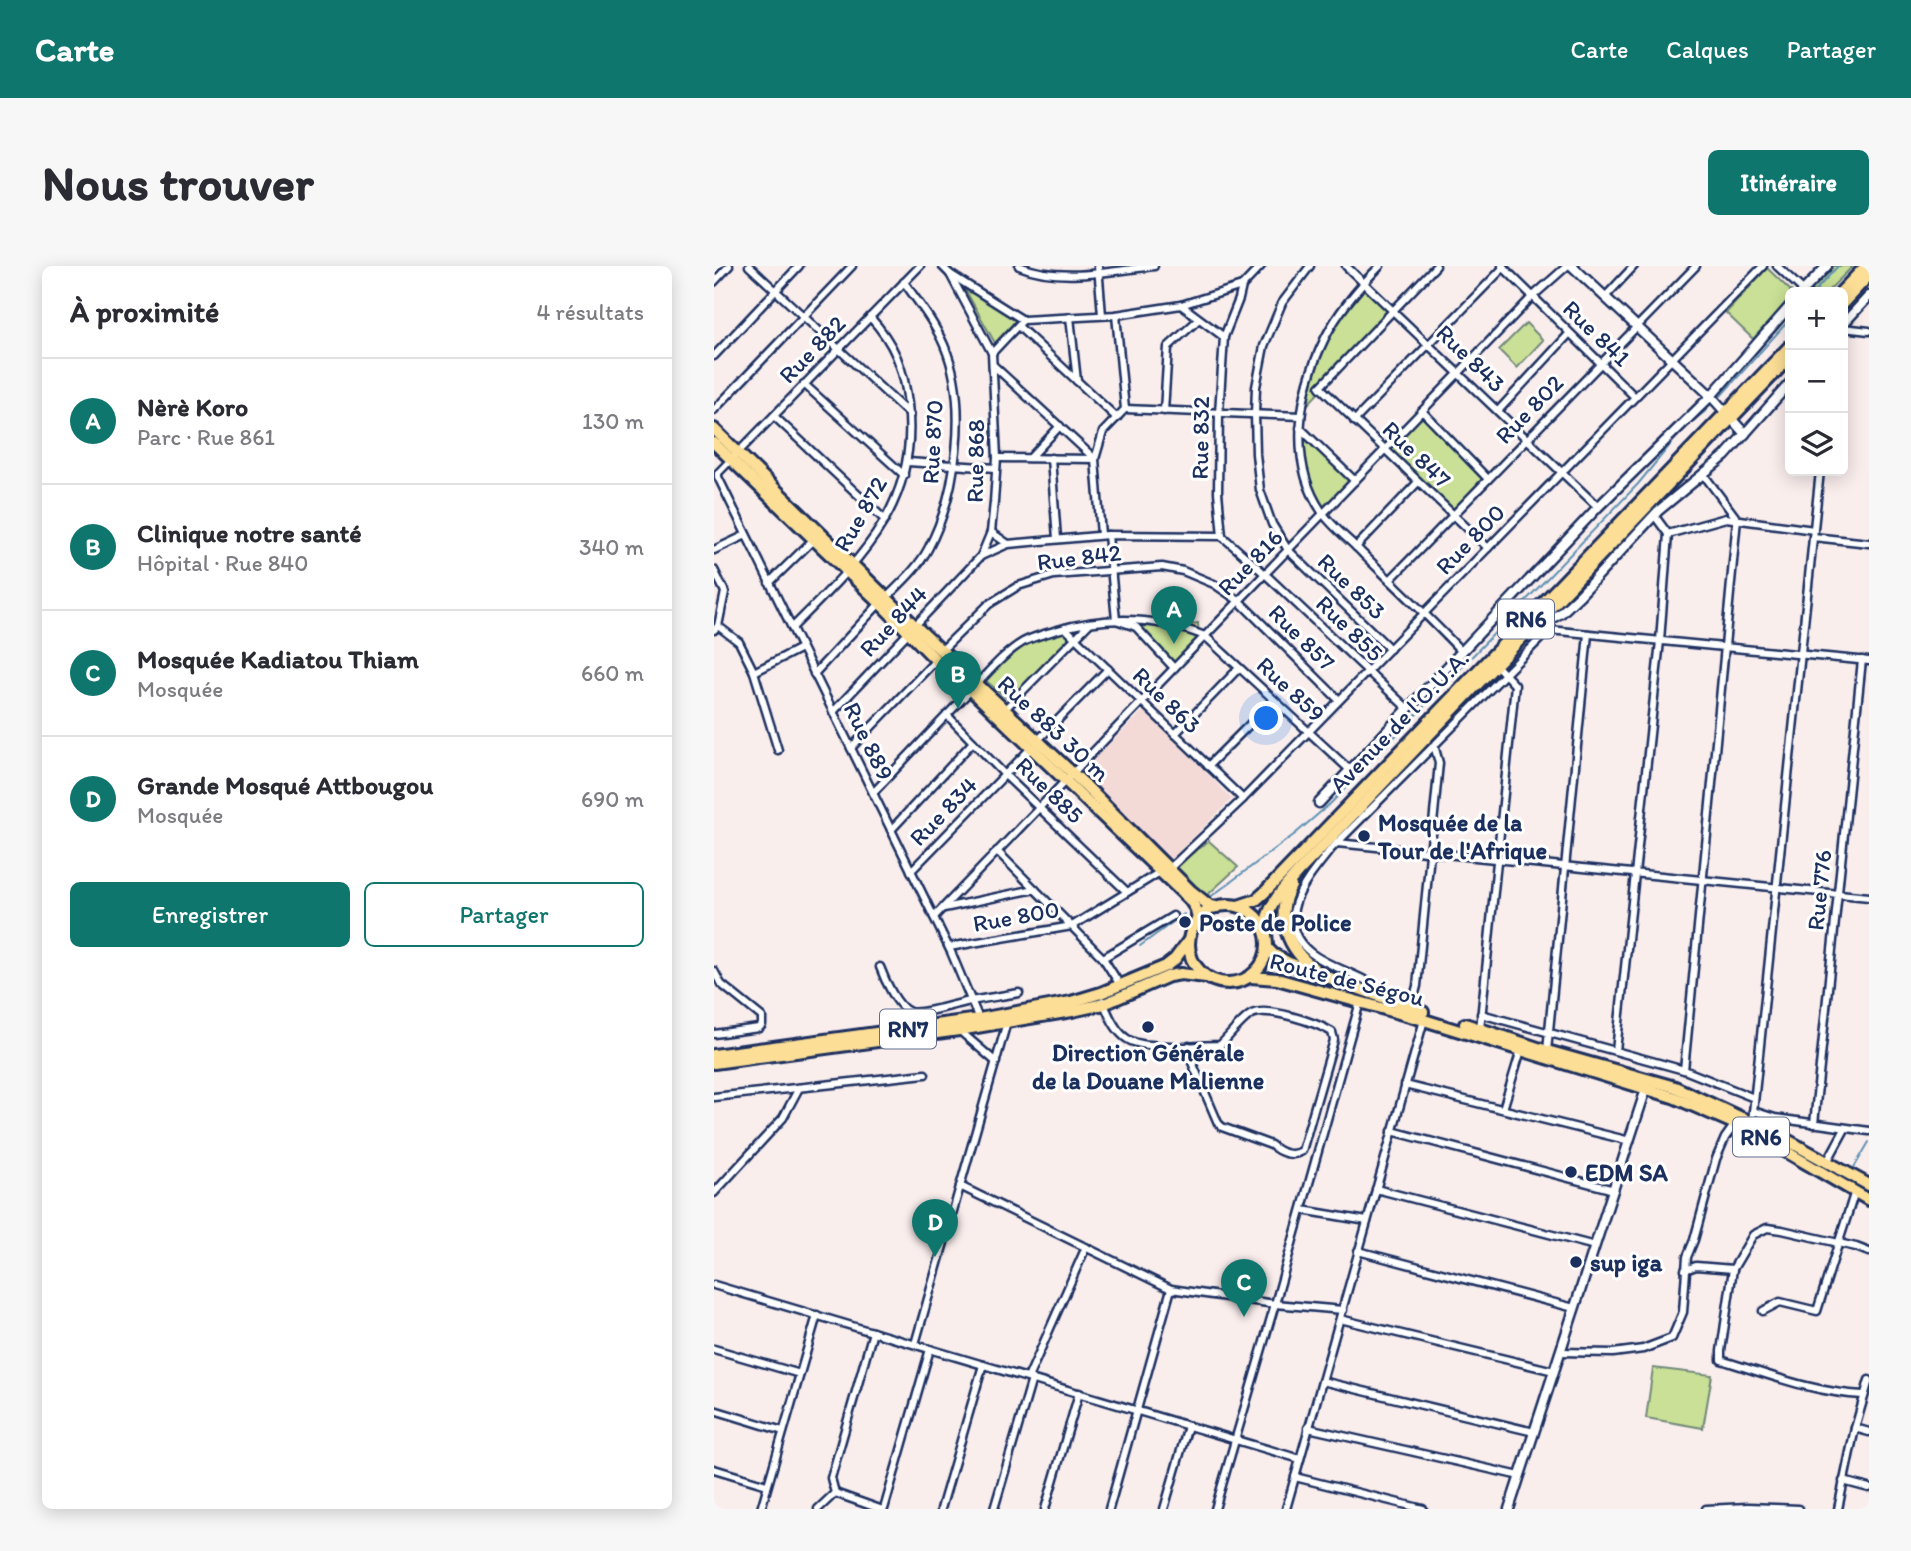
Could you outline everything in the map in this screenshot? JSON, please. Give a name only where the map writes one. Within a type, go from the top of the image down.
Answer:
[{"type":"main road","points":[[1846,287],[1866,266]]},
{"type":"main road","points":[[1848,298],[1869,275]]},
{"type":"main road","name":"Avenue de l'O.U.A.","points":[[1265,931],[1274,900],[1300,870],[1335,842],[1496,665],[1537,623],[1550,614],[1786,350]]},
{"type":"main road","name":"Avenue de l'O.U.A.","points":[[1238,906],[1256,900],[1264,893],[1728,415],[1785,362]]},
{"type":"main road","name":"Rue 883 30 m","points":[[714,429],[735,456],[883,601],[974,687],[1005,709],[1035,744],[1165,870]]},
{"type":"main road","points":[[714,443],[735,456],[814,539],[851,569]]},
{"type":"main road","points":[[974,687],[1035,744]]},
{"type":"main road","points":[[1165,870],[1201,900],[1217,907]]},
{"type":"main road","points":[[1165,870],[1196,909],[1198,920]]},
{"type":"main road","name":"RN6","points":[[1300,870],[1285,904],[1284,919],[1290,943],[1304,961],[1332,979]]},
{"type":"main road","points":[[1251,977],[1233,984],[1206,977],[1193,961],[1189,940],[1192,929],[1210,910],[1228,905],[1238,906],[1258,918],[1265,931],[1267,948]]},
{"type":"main road","name":"RN7","points":[[714,1055],[979,1019],[1102,998],[1121,985],[1166,966],[1175,959],[1189,940]]},
{"type":"main road","name":"Route de Ségou","points":[[1267,948],[1289,963],[1411,1008],[1648,1083],[1772,1143],[1869,1200]]},
{"type":"main road","name":"Route de Ségou","points":[[1251,977],[1265,959],[1267,948]]},
{"type":"main road","name":"RN7","points":[[714,1063],[1007,1022],[1102,998],[1169,976],[1181,974],[1206,977]]},
{"type":"main road","name":"Route de Ségou","points":[[1251,977],[1276,979],[1521,1050],[1648,1083],[1675,1087],[1752,1117],[1869,1185]]},
{"type":"street","points":[[714,282],[729,266]]},
{"type":"street","points":[[749,266],[910,415]]},
{"type":"street","points":[[714,356],[799,266]]},
{"type":"street","points":[[714,410],[852,266]]},
{"type":"street","name":"Rue 882","points":[[719,481],[718,472],[919,266]]},
{"type":"street","points":[[942,266],[1020,323],[1117,418]]},
{"type":"street","points":[[1019,266],[1048,275],[1154,266]]},
{"type":"street","points":[[950,274],[992,353],[1020,323],[1181,305],[1242,286],[1261,266]]},
{"type":"street","name":"Rue 853","points":[[1311,266],[1282,303],[1264,346],[1256,387],[1255,414],[1260,490],[1272,524],[1288,550],[1390,649]]},
{"type":"street","name":"Rue 843","points":[[1346,266],[1598,507]]},
{"type":"street","points":[[1380,266],[1364,282],[1325,337],[1308,382],[1300,428],[1300,451],[1307,485],[1323,514],[1462,652]]},
{"type":"street","points":[[1393,310],[1436,266]]},
{"type":"street","points":[[1570,266],[1711,396],[1745,434]]},
{"type":"street","name":"Rue 816","points":[[934,917],[1532,297],[1570,266]]},
{"type":"street","points":[[1605,297],[1634,266]]},
{"type":"street","name":"Rue 802","points":[[1390,580],[1696,266]]},
{"type":"street","name":"Rue 800","points":[[949,947],[1072,926],[1165,870],[1243,799],[1763,266]]},
{"type":"street","points":[[1777,266],[1799,287]]},
{"type":"street","points":[[1807,287],[1827,266]]},
{"type":"street","points":[[1354,421],[1503,267]]},
{"type":"street","name":"Rue 841","points":[[1503,267],[1635,397]]},
{"type":"street","points":[[1098,269],[1102,315]]},
{"type":"street","name":"Rue 870","points":[[814,674],[910,573],[926,551],[945,509],[954,465],[957,409],[949,359],[930,317],[904,282]]},
{"type":"street","name":"Rue 832","points":[[1222,536],[1218,492],[1224,337],[1240,299],[1242,286]]},
{"type":"street","points":[[1848,320],[1869,296]]},
{"type":"street","points":[[1181,305],[1224,337]]},
{"type":"street","name":"Rue 847","points":[[1393,310],[1320,387],[1488,548]]},
{"type":"street","name":"Avenue de l'O.U.A.","points":[[1320,803],[1598,507],[1711,396],[1785,312]]},
{"type":"street","points":[[1116,314],[1125,409],[1103,432],[1095,458],[1116,620]]},
{"type":"street","name":"Rue 872","points":[[792,628],[851,569],[873,540],[898,494],[908,462],[910,415],[906,382],[895,351],[883,331],[870,317]]},
{"type":"street","points":[[1070,317],[1077,381]]},
{"type":"street","points":[[1164,411],[1168,347],[1199,319]]},
{"type":"street","points":[[1848,327],[1869,331]]},
{"type":"street","points":[[1498,411],[1569,334]]},
{"type":"street","name":"Rue 868","points":[[981,556],[991,532],[997,458],[992,353]]},
{"type":"street","points":[[993,365],[1095,458]]},
{"type":"street","points":[[804,384],[904,475]]},
{"type":"street","name":"Avenue de l'O.U.A.","points":[[1550,614],[1561,614],[1654,515],[1725,457],[1785,389]]},
{"type":"street","points":[[1125,409],[1301,416]]},
{"type":"street","points":[[1422,411],[1488,479]]},
{"type":"street","points":[[774,416],[885,520]]},
{"type":"street","points":[[1030,458],[1060,426]]},
{"type":"street","points":[[1300,428],[1355,481]]},
{"type":"street","points":[[997,458],[1095,458]]},
{"type":"street","points":[[1051,458],[1057,539]]},
{"type":"street","points":[[908,462],[996,468]]},
{"type":"street","points":[[1684,1070],[1737,519],[1704,475]]},
{"type":"street","points":[[1819,476],[1752,1117],[1869,1131]]},
{"type":"street","name":"Rue 889","points":[[719,481],[949,947],[979,1019]]},
{"type":"street","points":[[1356,547],[1418,482]]},
{"type":"street","points":[[1616,1051],[1660,640],[1668,534],[1654,515]]},
{"type":"street","points":[[1668,534],[1726,518],[1869,542]]},
{"type":"street","points":[[991,532],[1008,544]]},
{"type":"street","points":[[714,550],[746,535]]},
{"type":"street","points":[[981,556],[1008,544],[1105,535],[1222,536],[1265,574]]},
{"type":"street","points":[[769,583],[814,539]]},
{"type":"street","name":"Rue 844","points":[[833,712],[981,556]]},
{"type":"street","name":"Rue 842","points":[[851,748],[989,604],[1018,586],[1054,575],[1162,567],[1183,571],[1214,584],[1238,601]]},
{"type":"street","points":[[714,570],[725,592],[716,628],[739,642],[754,672],[778,750]]},
{"type":"street","name":"Rue 855","points":[[1265,574],[1408,709]]},
{"type":"street","name":"Rue 857","points":[[1238,601],[1339,700]]},
{"type":"street","points":[[1550,614],[1549,630],[1865,661]]},
{"type":"street","points":[[1116,620],[1136,627],[1174,668]]},
{"type":"street","points":[[873,793],[974,687],[1024,641],[1091,622],[1116,620],[1143,620],[1185,628],[1205,636]]},
{"type":"street","points":[[1005,709],[1091,622]]},
{"type":"street","name":"Rue 863","points":[[1065,628],[1243,799]]},
{"type":"street","name":"Avenue de l'O.U.A.","points":[[1373,994],[1370,983],[1311,953],[1304,946],[1293,925],[1294,905],[1302,887],[1335,842],[1549,630]]},
{"type":"street","points":[[1547,1051],[1588,634]]},
{"type":"street","name":"Rue 859","points":[[1205,636],[1351,771]]},
{"type":"street","points":[[754,672],[801,648]]},
{"type":"street","name":"Rue 776","points":[[1814,1124],[1865,661]]},
{"type":"street","points":[[1479,1029],[1515,685],[1496,665]]},
{"type":"street","points":[[1175,734],[1239,668]]},
{"type":"street","name":"Rue 834","points":[[911,871],[1108,669]]},
{"type":"street","points":[[1208,766],[1274,700]]},
{"type":"street","name":"Rue 885","points":[[947,715],[1005,775],[1127,892]]},
{"type":"street","points":[[891,830],[973,742]]},
{"type":"street","points":[[1411,1008],[1417,986],[1439,764],[1434,745]]},
{"type":"street","points":[[1335,842],[1869,897]]},
{"type":"street","points":[[997,851],[1103,958],[1121,985]]},
{"type":"street","points":[[942,908],[1035,889]]},
{"type":"street","points":[[1103,958],[1173,916]]},
{"type":"street","points":[[880,967],[887,987],[910,1012],[936,1010],[1019,993]]},
{"type":"street","points":[[714,971],[721,984],[748,1003],[762,1017],[762,1025],[759,1028],[714,1034]]},
{"type":"street","points":[[1102,998],[1119,1035],[1140,1044],[1220,1045],[1250,1014],[1260,1012],[1271,1012],[1324,1027],[1332,1032],[1334,1040],[1302,1151],[1296,1155],[1289,1154],[1222,1127],[1194,1068],[1189,1046]]},
{"type":"street","points":[[1215,1509],[1360,1002]]},
{"type":"street","points":[[1481,1014],[1684,1070],[1754,1098]]},
{"type":"street","points":[[1286,1509],[1424,1020]]},
{"type":"street","points":[[915,1345],[1007,1022]]},
{"type":"street","points":[[959,1030],[996,1062]]},
{"type":"street","points":[[1503,1109],[1521,1050]]},
{"type":"street","points":[[714,1097],[925,1074]]},
{"type":"street","points":[[1509,1509],[1648,1083]]},
{"type":"street","points":[[1405,1085],[1630,1141]]},
{"type":"street","points":[[714,1192],[783,1118],[799,1088]]},
{"type":"street","points":[[1560,1352],[1613,1353],[1643,1349],[1672,1338],[1683,1312],[1687,1257],[1716,1159],[1725,1138],[1735,1124]]},
{"type":"street","points":[[1827,1162],[1845,1129]]},
{"type":"street","points":[[1392,1131],[1614,1190]]},
{"type":"street","points":[[960,1186],[1171,1289],[1275,1304],[1343,1310]]},
{"type":"street","points":[[1376,1189],[1595,1246]]},
{"type":"street","points":[[1762,1311],[1780,1302],[1817,1311],[1854,1191]]},
{"type":"street","points":[[1302,1210],[1367,1221]]},
{"type":"street","points":[[1863,1395],[1798,1383],[1721,1360],[1721,1351],[1733,1269],[1752,1236],[1766,1228],[1783,1230],[1869,1252]]},
{"type":"street","points":[[994,1509],[1030,1379],[1086,1247]]},
{"type":"street","points":[[1358,1251],[1574,1308]]},
{"type":"street","points":[[1685,1270],[1696,1266],[1733,1269]]},
{"type":"street","points":[[714,1285],[1300,1459]]},
{"type":"street","points":[[1109,1509],[1171,1289]]},
{"type":"street","points":[[761,1509],[817,1315]]},
{"type":"street","points":[[1340,1319],[1554,1371]]},
{"type":"street","points":[[835,1493],[831,1478],[873,1332]]},
{"type":"street","points":[[714,1349],[800,1374]]},
{"type":"street","points":[[835,1493],[882,1509],[930,1349]]},
{"type":"street","points":[[941,1509],[983,1365]]},
{"type":"street","points":[[1838,1509],[1854,1428],[1869,1380]]},
{"type":"street","points":[[1322,1381],[1534,1432]]},
{"type":"street","points":[[1045,1509],[1079,1393]]},
{"type":"street","points":[[714,1410],[783,1431]]},
{"type":"street","points":[[1164,1509],[1188,1426]]},
{"type":"street","points":[[1308,1428],[1520,1476]]},
{"type":"street","points":[[1854,1428],[1869,1432]]},
{"type":"street","points":[[714,1469],[768,1485]]},
{"type":"street","points":[[1295,1477],[1423,1509]]},
{"type":"street","points":[[1843,1480],[1869,1488]]},
{"type":"street","points":[[818,1509],[835,1493]]},
{"type":"street","points":[[1706,1509],[1798,1509]]},
{"type":"shaded area","points":[[1145,709],[1232,799],[1167,863],[1080,773]]},
{"type":"green space","points":[[1826,266],[1853,266],[1832,287],[1813,287]]},
{"type":"green space","points":[[1767,268],[1787,287],[1785,304],[1753,339],[1726,313]]},
{"type":"green space","points":[[961,282],[1018,318],[995,343]]},
{"type":"green space","points":[[1364,282],[1394,314],[1309,403],[1314,370],[1320,354],[1335,324]]},
{"type":"green space","points":[[1526,323],[1543,340],[1517,368],[1499,350]]},
{"type":"green space","points":[[1422,414],[1485,479],[1454,511],[1389,450]]},
{"type":"green space","points":[[1301,423],[1354,482],[1324,513],[1305,473]]},
{"type":"green space","points":[[1198,623],[1199,641],[1172,665],[1136,627],[1168,629]]},
{"type":"green space","points":[[1064,629],[1071,639],[1009,700],[985,680],[1023,645]]},
{"type":"green space","points":[[1209,841],[1238,867],[1203,899],[1174,867]]},
{"type":"green space","points":[[1653,1368],[1712,1375],[1703,1428],[1646,1418]]},
{"type":"waterway","points":[[1819,287],[1838,266]]},
{"type":"waterway","points":[[1718,399],[1785,325]]},
{"type":"waterway","points":[[1209,898],[1295,834],[1331,803],[1638,484],[1684,428],[1707,410]]},
{"type":"waterway","points":[[1140,946],[1184,914]]},
{"type":"waterway","points":[[1852,1171],[1869,1142]]},
{"type":"place","name":"Nèrè Koro","points":[[1174,644]]},
{"type":"place","name":"Clinique notre santé","points":[[958,709]]},
{"type":"place","name":"Mosquée de la Tour de l'Afrique","points":[[1364,836]]},
{"type":"place","name":"Poste de Police","points":[[1185,922]]},
{"type":"place","name":"Direction Générale de la Douane Malienne","points":[[1148,1027]]},
{"type":"place","name":"EDM SA","points":[[1571,1172]]},
{"type":"place","name":"Grande Mosqué Attbougou","points":[[935,1257]]},
{"type":"place","name":"sup iga","points":[[1576,1262]]},
{"type":"place","name":"Mosquée Kadiatou Thiam","points":[[1244,1317]]}]
